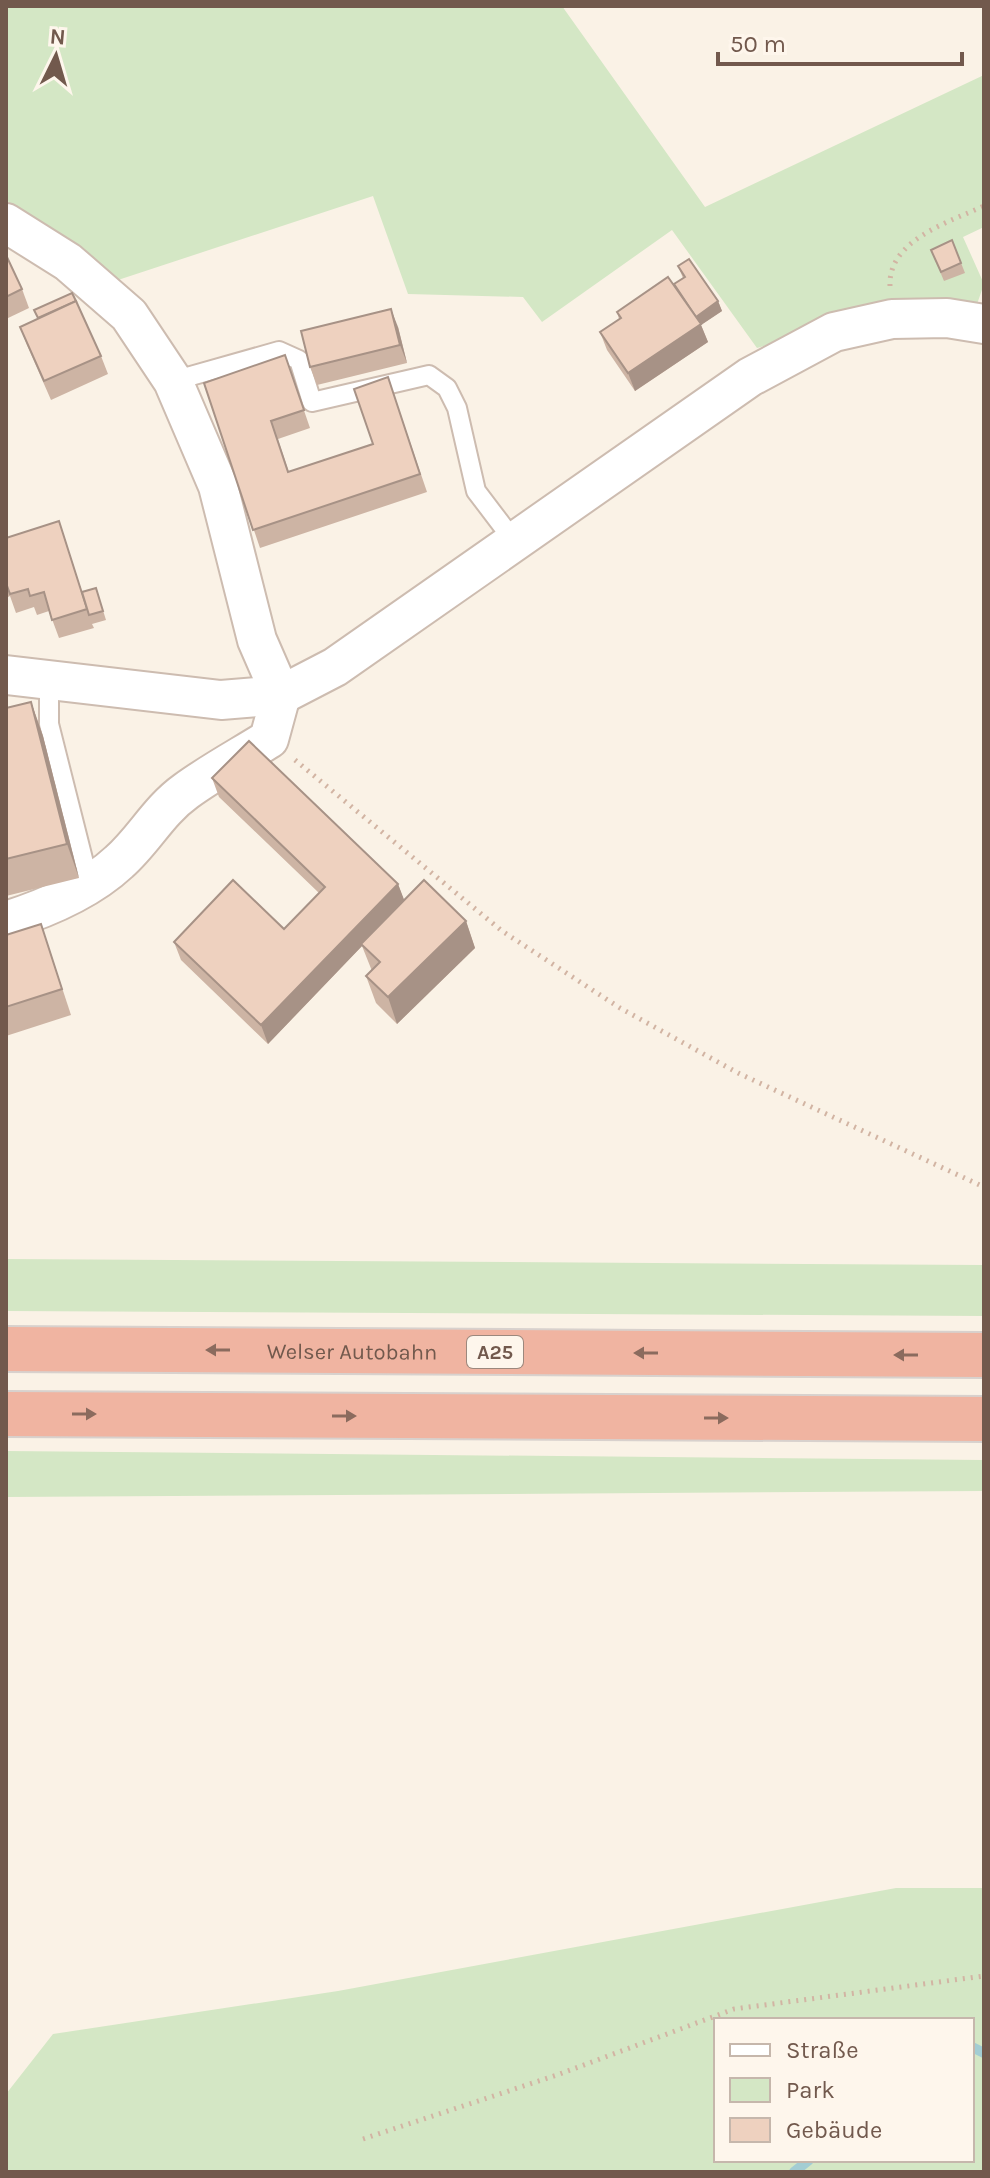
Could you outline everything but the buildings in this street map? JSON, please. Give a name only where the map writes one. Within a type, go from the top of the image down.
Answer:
[{"type":"highway","name":"Welser Autobahn","points":[[6,1349],[984,1355]]},
{"type":"highway","points":[[6,1414],[984,1419]]},
{"type":"street","points":[[6,223],[68,262],[129,315],[173,381],[218,486],[257,640],[281,695],[269,739],[186,791],[156,817],[119,862],[31,914],[6,921]]},
{"type":"street","points":[[6,675],[221,700],[281,695],[335,667],[750,377],[834,332],[892,319],[947,318],[984,324]]},
{"type":"lane","points":[[173,381],[279,351],[299,360],[312,402],[429,375],[447,388],[457,408],[476,491],[514,541]]},
{"type":"lane","points":[[49,681],[49,724],[84,863],[94,879]]},
{"type":"path","points":[[892,319],[890,271],[913,240],[984,206]]},
{"type":"path","points":[[269,739],[502,931],[620,1008],[738,1073],[984,1187]]},
{"type":"path","points":[[363,2139],[557,2075],[734,2009],[984,1976]]},
{"type":"green space","points":[[6,6],[562,6],[705,207],[984,75],[984,227],[963,237],[984,284],[976,307],[918,301],[757,348],[672,230],[542,322],[523,297],[408,294],[373,196],[115,281],[6,200]]},
{"type":"green space","points":[[6,1259],[984,1265],[984,1316],[6,1311]]},
{"type":"green space","points":[[6,1451],[984,1460],[984,1491],[6,1497]]},
{"type":"green space","points":[[896,1888],[984,1888],[984,2172],[6,2172],[6,2094],[53,2034],[338,1991]]},
{"type":"waterway","points":[[974,2048],[984,2053]]},
{"type":"waterway","points":[[794,2172],[806,2162]]}]
